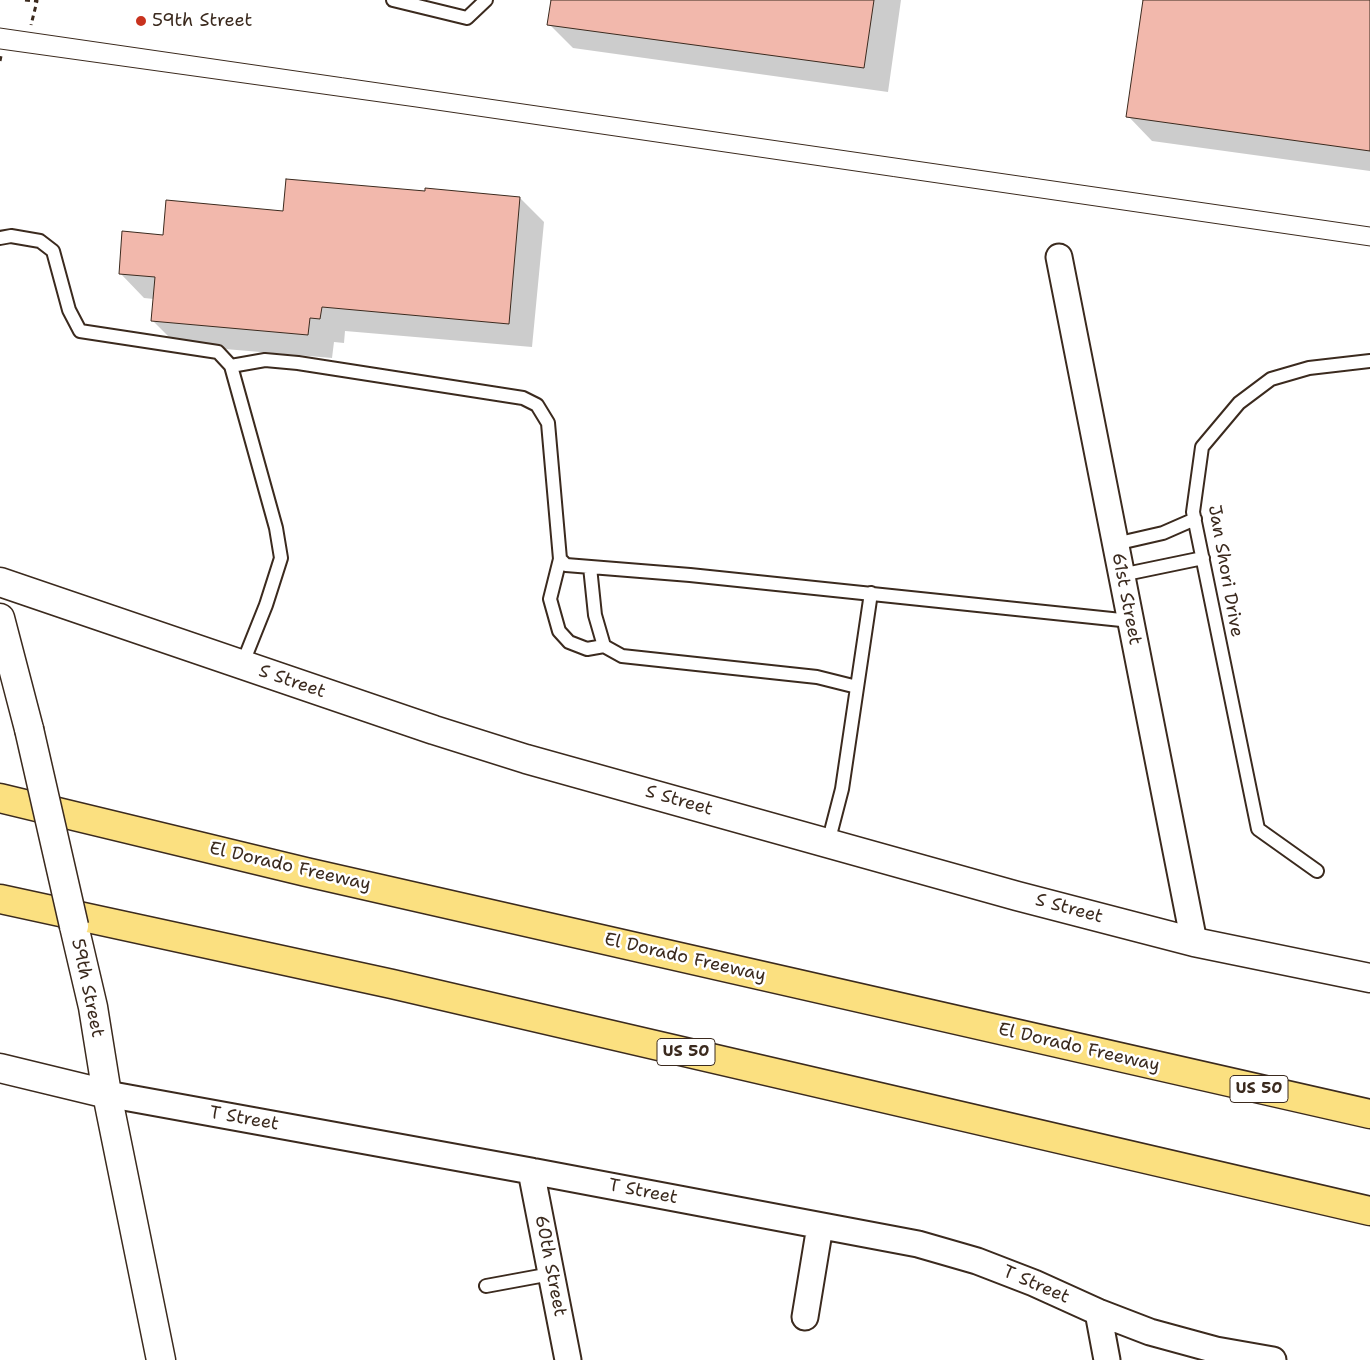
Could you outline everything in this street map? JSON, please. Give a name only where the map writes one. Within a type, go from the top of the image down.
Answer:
[{"type":"highway","name":"El Dorado Freeway","points":[[0,798],[306,872],[1370,1114]]},
{"type":"highway","name":"US 50","points":[[0,899],[392,984],[1370,1210]]},
{"type":"highway","points":[[1148,1064],[1370,1097]]},
{"type":"street","name":"61st Street","points":[[1059,257],[1194,942]]},
{"type":"street","name":"S Street","points":[[0,582],[434,730],[526,759],[1017,896],[1194,942],[1370,978]]},
{"type":"street","name":"59th Street","points":[[0,618],[29,729],[93,1007],[107,1094],[161,1360]]},
{"type":"street","name":"T Street","points":[[0,1068],[107,1094],[918,1244],[977,1261],[1034,1283],[1098,1312],[1160,1335],[1216,1350],[1273,1360]]},
{"type":"street","name":"60th Street","points":[[531,1171],[568,1360]]},
{"type":"street","points":[[805,1318],[820,1226]]},
{"type":"street","points":[[1098,1312],[1107,1360]]},
{"type":"lane","points":[[393,0],[467,18],[486,0]]},
{"type":"lane","points":[[0,238],[11,236],[40,241],[53,251],[69,310],[80,331],[218,352],[232,366],[276,528],[281,558],[266,605],[242,665]]},
{"type":"lane","points":[[232,366],[265,360],[298,363],[523,398],[537,405],[548,423],[560,559],[550,599],[559,631],[568,642],[587,649],[604,646],[622,656],[816,677],[857,687]]},
{"type":"lane","name":"Jan Shori Drive","points":[[1317,871],[1258,829],[1193,512],[1202,447],[1239,403],[1271,378],[1309,368],[1370,361]]},
{"type":"lane","points":[[1115,544],[1163,534],[1195,519]]},
{"type":"lane","points":[[1122,575],[1203,558]]},
{"type":"lane","points":[[560,559],[566,565],[690,575],[1131,621]]},
{"type":"lane","points":[[590,566],[595,615],[604,646]]},
{"type":"lane","points":[[828,843],[842,789],[871,593]]},
{"type":"lane","points":[[486,1286],[551,1274]]},
{"type":"path","points":[[25,0],[38,1],[31,24]]},
{"type":"path","points":[[0,56],[0,61]]},
{"type":"building","points":[[551,0],[874,0],[864,68],[547,25]]},
{"type":"building","points":[[1143,0],[1370,0],[1370,151],[1126,117]]},
{"type":"building","points":[[286,179],[425,191],[425,188],[520,197],[509,324],[322,307],[320,319],[310,318],[308,335],[151,321],[155,277],[119,274],[122,231],[163,235],[166,200],[283,211]]},
{"type":"tram line","points":[[0,28],[1370,227]]},
{"type":"tram line","points":[[0,49],[416,107],[1370,246]]},
{"type":"place","name":"59th Street","points":[[141,21]]}]
